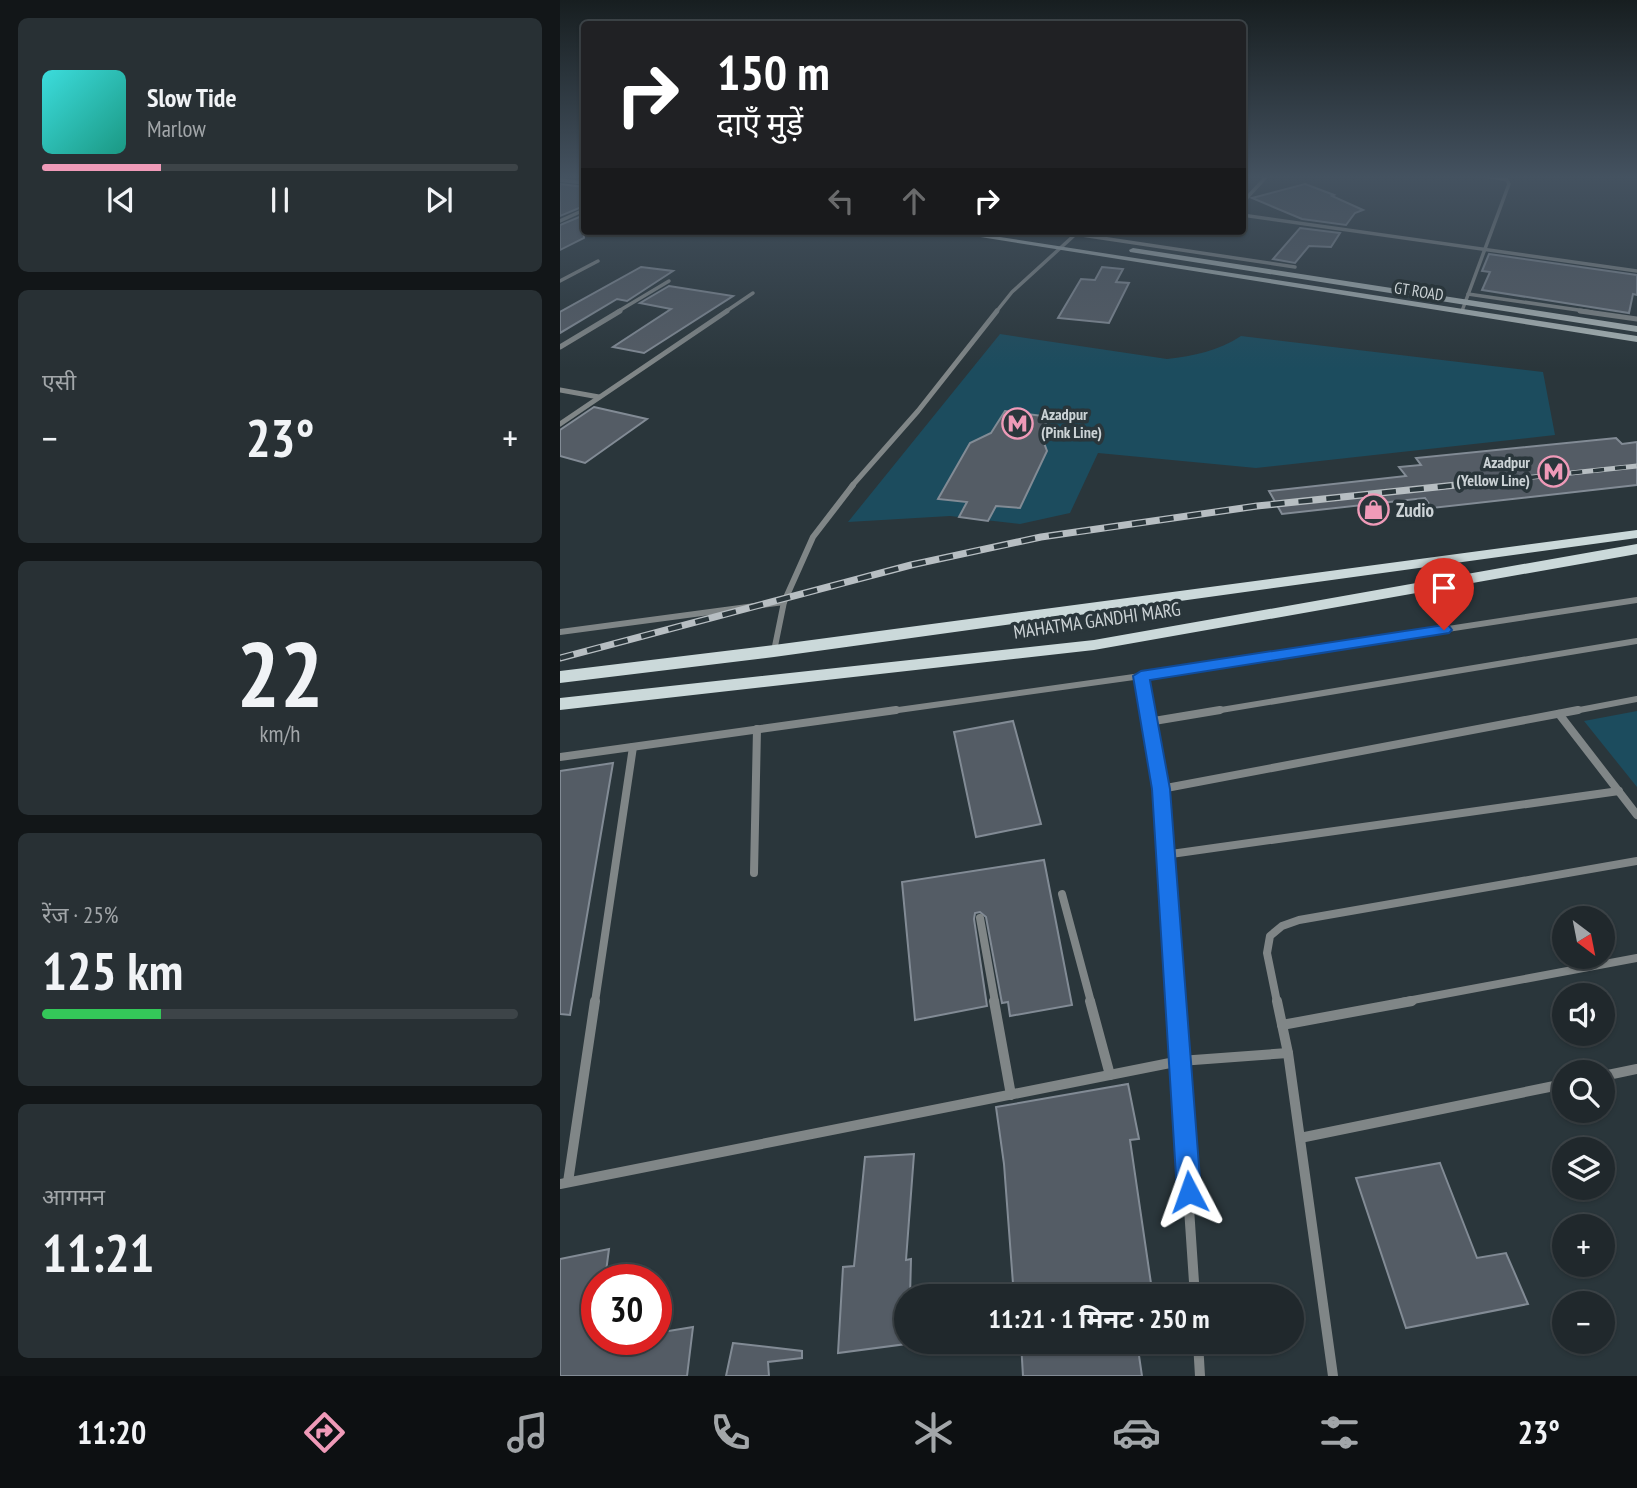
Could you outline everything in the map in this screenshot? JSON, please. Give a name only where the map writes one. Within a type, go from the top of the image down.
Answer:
[{"type":"main road","name":"GT ROAD","points":[[1007,240],[1637,339]]},
{"type":"main road","name":"GT ROAD","points":[[1068,240],[1466,298],[1637,329]]},
{"type":"main road","name":"MAHATMA GANDHI MARG","points":[[560,677],[774,651],[1637,534]]},
{"type":"main road","name":"MAHATMA GANDHI MARG","points":[[560,704],[1094,645],[1637,549]]},
{"type":"street","points":[[774,651],[784,602],[813,537],[839,501],[918,411],[1012,292],[1067,240]]},
{"type":"street","points":[[1128,240],[1295,267]]},
{"type":"street","points":[[1427,240],[1637,271]]},
{"type":"street","points":[[1462,312],[1487,240]]},
{"type":"street","points":[[560,281],[598,261]]},
{"type":"street","points":[[560,347],[669,281]]},
{"type":"street","points":[[560,424],[753,293]]},
{"type":"street","points":[[1466,298],[1637,319]]},
{"type":"street","points":[[560,390],[599,397]]},
{"type":"street","points":[[560,757],[1141,676],[1637,600]]},
{"type":"street","points":[[560,632],[784,602]]},
{"type":"street","points":[[1149,722],[1637,641]]},
{"type":"street","points":[[1141,676],[1161,789],[1194,1284]]},
{"type":"street","points":[[1161,789],[1637,699]]},
{"type":"street","points":[[1559,714],[1637,815]]},
{"type":"street","points":[[754,873],[757,729]]},
{"type":"street","points":[[633,747],[564,1183],[1180,1061],[1288,1053]]},
{"type":"street","points":[[1164,855],[1619,791]]},
{"type":"street","points":[[1333,1376],[1288,1053],[1267,953],[1270,936],[1282,926],[1299,920],[1637,861]]},
{"type":"street","points":[[1062,894],[1110,1075]]},
{"type":"street","points":[[981,918],[1011,1095]]},
{"type":"street","points":[[1282,1025],[1637,958]]},
{"type":"street","points":[[1615,1074],[1637,1069]]},
{"type":"street","points":[[1300,1138],[1552,1086]]},
{"type":"street","points":[[1199,1354],[1200,1376]]},
{"type":"shaded area","points":[[1000,334],[1167,359],[1206,352],[1241,336],[1543,372],[1555,435],[1256,468],[1098,453],[1070,513],[1020,524],[950,516],[848,522]]},
{"type":"shaded area","points":[[1637,711],[1637,787],[1584,721]]},
{"type":"building","points":[[560,240],[580,240],[560,250]]},
{"type":"building","points":[[1289,240],[1335,240],[1331,247],[1309,246],[1295,263],[1273,259]]},
{"type":"building","points":[[1489,254],[1637,275],[1637,295],[1633,294],[1629,313],[1482,290],[1490,272],[1482,271]]},
{"type":"building","points":[[641,267],[673,271],[627,301],[617,299],[560,333],[560,312]]},
{"type":"building","points":[[1102,267],[1123,269],[1116,282],[1129,283],[1109,323],[1058,318],[1081,279],[1095,280]]},
{"type":"building","points":[[669,286],[733,296],[644,353],[613,347],[671,309],[640,303]]},
{"type":"building","points":[[594,407],[647,419],[585,463],[560,456],[560,430]]},
{"type":"building","points":[[1005,411],[1050,417],[1040,432],[1047,451],[1020,508],[996,506],[988,521],[959,517],[967,502],[938,499],[970,443],[991,433]]},
{"type":"building","points":[[1616,438],[1622,444],[1637,442],[1637,485],[1432,508],[1425,498],[1282,514],[1269,491],[1406,476],[1399,467],[1421,465],[1416,458]]},
{"type":"building","points":[[1013,721],[1041,824],[976,837],[954,732]]},
{"type":"building","points":[[613,763],[570,1015],[560,1014],[560,771]]},
{"type":"building","points":[[1044,860],[1072,1005],[1010,1016],[1008,1002],[1002,1003],[986,917],[980,912],[975,913],[974,919],[987,1006],[915,1020],[902,882]]},
{"type":"building","points":[[1128,1084],[1139,1139],[1130,1140],[1151,1284],[1013,1284],[1004,1164],[996,1107]]},
{"type":"building","points":[[914,1154],[906,1260],[911,1259],[910,1284],[894,1284],[894,1346],[838,1353],[843,1267],[854,1266],[865,1157]]},
{"type":"building","points":[[1440,1163],[1477,1258],[1506,1253],[1528,1304],[1406,1328],[1356,1178]]},
{"type":"building","points":[[609,1249],[607,1264],[581,1264],[581,1355],[672,1355],[672,1330],[693,1327],[687,1376],[560,1376],[560,1259]]},
{"type":"building","points":[[733,1343],[802,1351],[802,1358],[768,1362],[769,1376],[726,1376]]},
{"type":"building","points":[[1022,1354],[1139,1354],[1142,1376],[1023,1376]]},
{"type":"railway","points":[[1440,487],[1637,466]]},
{"type":"railway","points":[[560,658],[911,565],[1041,537],[1257,506],[1456,485]]},
{"type":"place","name":"Azadpur (Pink Line)","points":[[1018,423]]},
{"type":"place","name":"Azadpur (Yellow Line)","points":[[1553,471]]},
{"type":"place","name":"Zudio","points":[[1373,510]]},
{"type":"route","points":[[1189,1192],[1161,789],[1141,676],[1444,630]]}]
